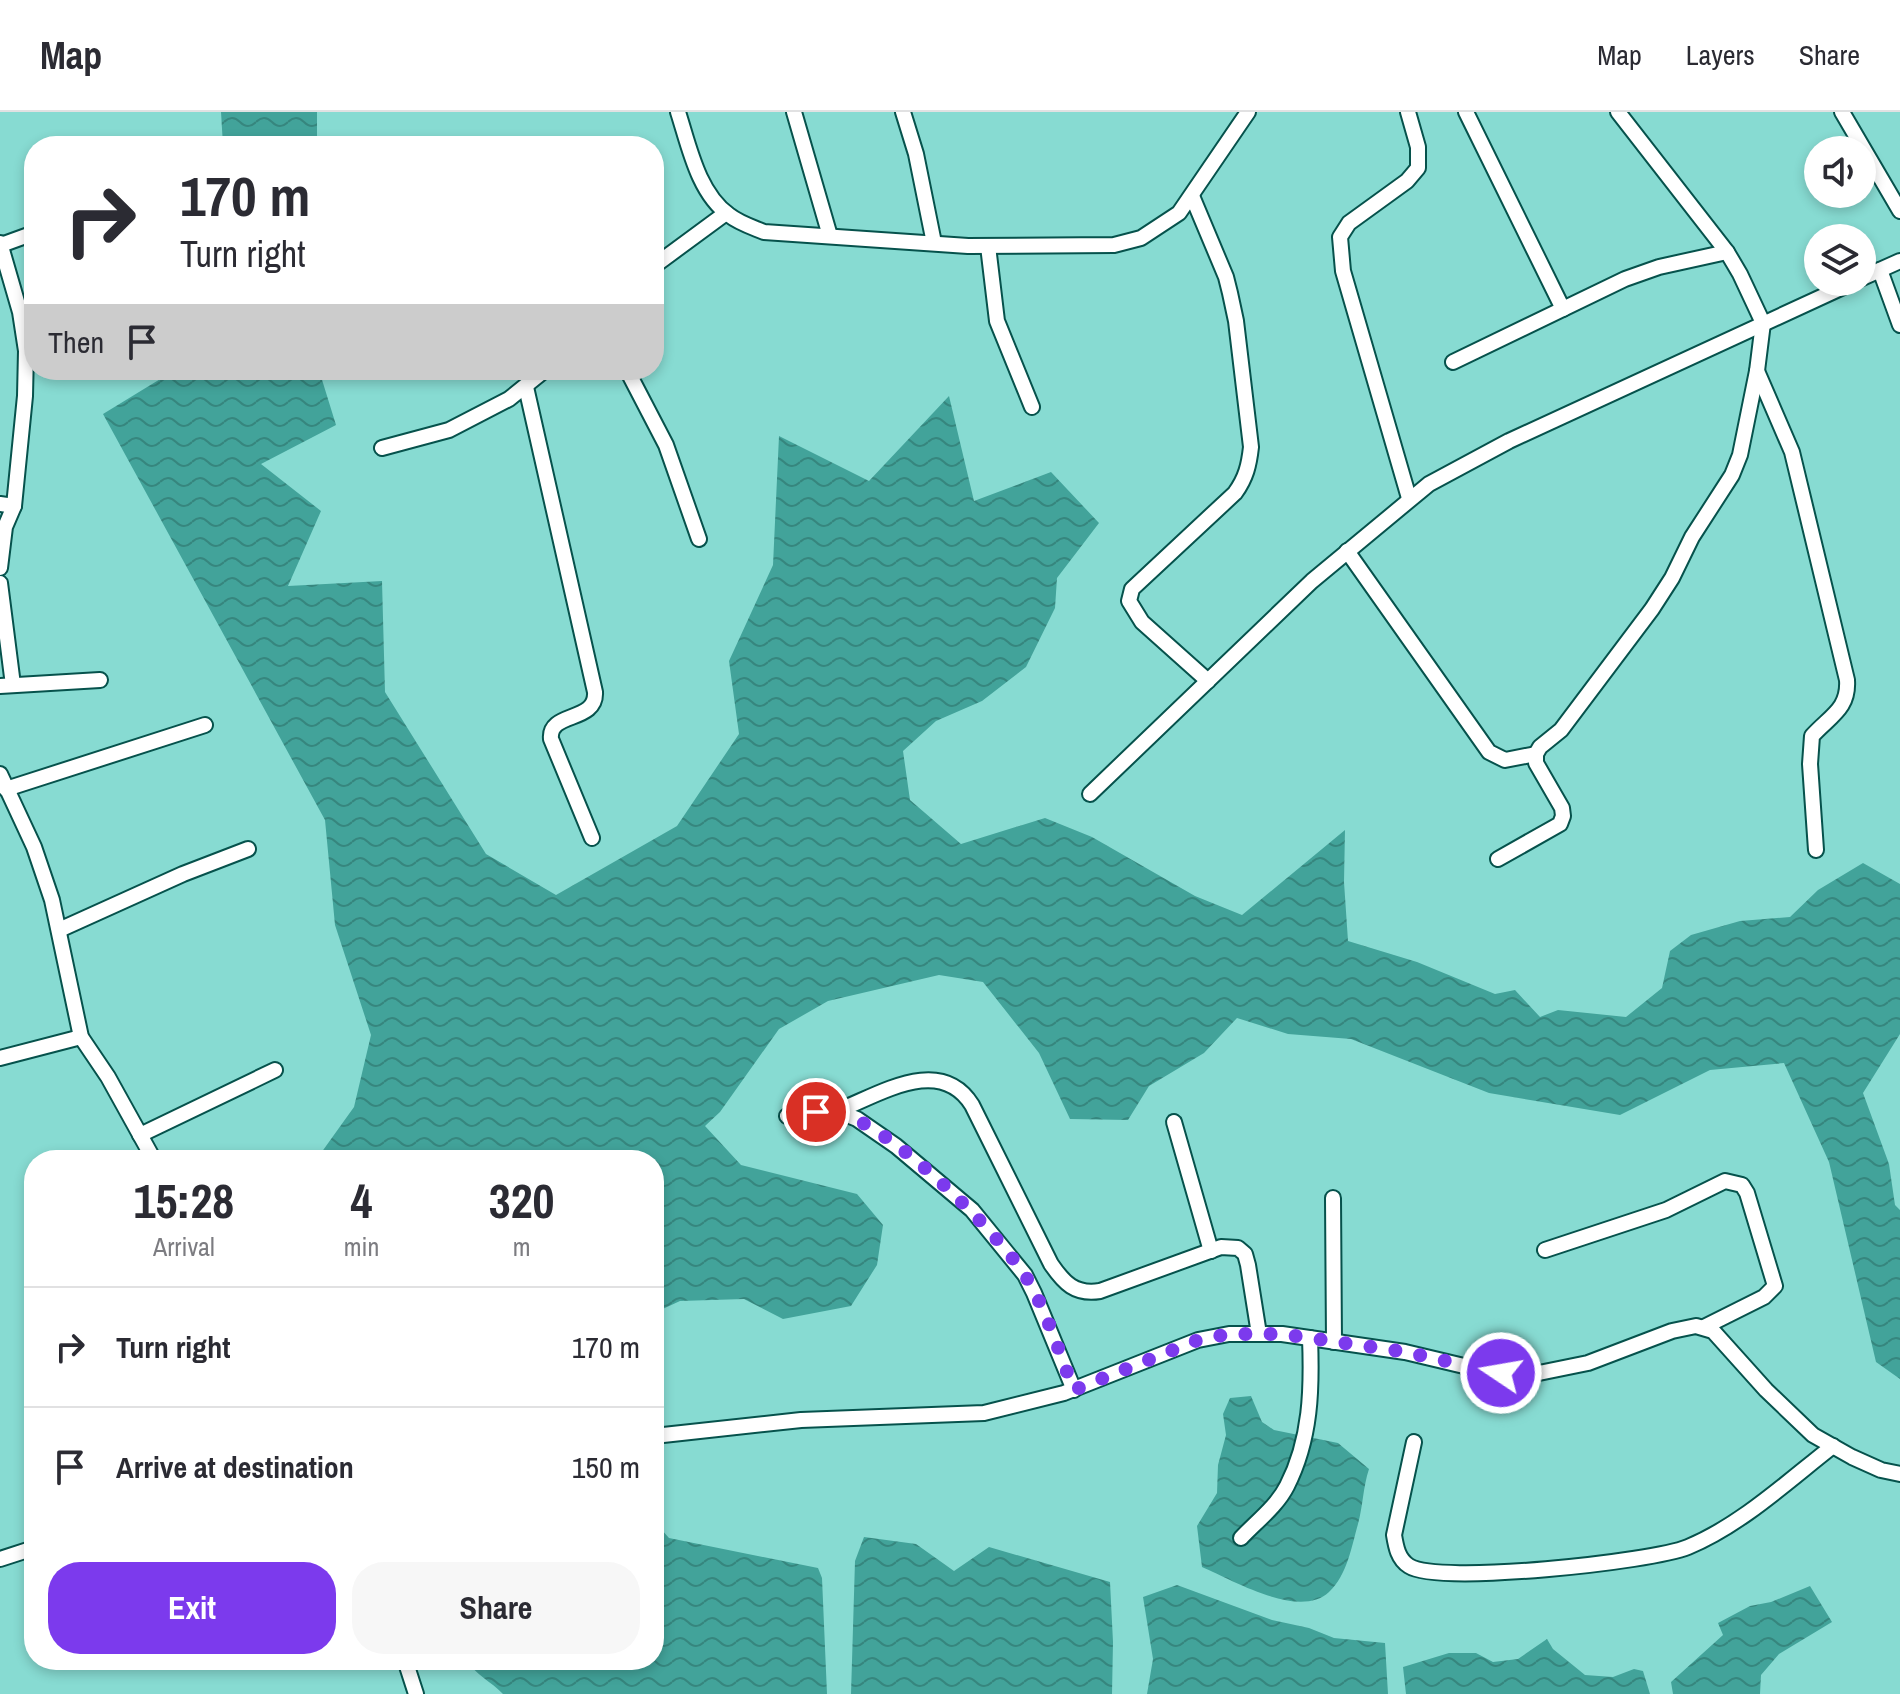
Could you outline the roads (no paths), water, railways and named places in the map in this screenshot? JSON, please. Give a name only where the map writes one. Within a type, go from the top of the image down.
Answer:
[{"type":"street","points":[[678,112],[699,175],[726,213],[741,223],[764,232],[988,246],[1114,245],[1141,238],[1179,213],[1248,112]]},
{"type":"street","points":[[794,112],[830,236]]},
{"type":"street","points":[[903,112],[916,154],[934,243]]},
{"type":"street","points":[[1408,112],[1418,147],[1418,168],[1407,181],[1349,223],[1340,237],[1340,253],[1409,498]]},
{"type":"street","points":[[1466,112],[1563,309]]},
{"type":"street","points":[[1498,859],[1560,824],[1562,808],[1536,763],[1536,754],[1561,730],[1652,609],[1672,578],[1692,537],[1732,475],[1745,439],[1757,371],[1763,323],[1740,274],[1727,252],[1618,112]]},
{"type":"street","points":[[1842,112],[1900,211]]},
{"type":"street","points":[[1192,196],[1226,277],[1236,321],[1251,447],[1249,463],[1243,482],[1235,493],[1132,589],[1129,601],[1142,622],[1208,681]]},
{"type":"street","points":[[664,259],[726,213]]},
{"type":"street","points":[[24,236],[0,244],[20,312],[24,338]]},
{"type":"street","points":[[988,246],[997,321],[1032,407]]},
{"type":"street","points":[[1453,362],[1647,271],[1727,252]]},
{"type":"street","points":[[1876,272],[1900,261]]},
{"type":"street","points":[[1880,270],[1900,325]]},
{"type":"street","points":[[1090,794],[1312,581],[1409,498],[1470,460],[1823,296]]},
{"type":"street","points":[[1757,371],[1792,452],[1847,680],[1848,694],[1844,704],[1812,736],[1810,764],[1816,850]]},
{"type":"street","points":[[0,568],[25,380]]},
{"type":"street","points":[[382,448],[449,430],[487,412],[534,380]]},
{"type":"street","points":[[632,380],[666,445],[699,539]]},
{"type":"street","points":[[526,387],[595,692],[589,709],[554,725],[550,732],[551,739],[592,838]]},
{"type":"street","points":[[1347,551],[1489,752],[1505,760],[1536,754]]},
{"type":"street","points":[[0,583],[6,685],[100,680]]},
{"type":"street","points":[[6,789],[205,725]]},
{"type":"street","points":[[0,774],[34,847],[59,930],[81,1037],[108,1077],[148,1150]]},
{"type":"street","points":[[59,930],[183,874],[248,849]]},
{"type":"street","points":[[0,1058],[81,1037]]},
{"type":"street","points":[[140,1135],[275,1070]]},
{"type":"street","points":[[787,1116],[837,1111],[916,1080],[947,1081],[964,1092],[1051,1264],[1065,1283],[1087,1293],[1100,1291],[1231,1246],[1245,1254],[1259,1334]]},
{"type":"street","points":[[837,1111],[857,1119],[896,1146],[981,1220],[1025,1275],[1074,1390]]},
{"type":"street","points":[[1174,1122],[1211,1251]]},
{"type":"street","points":[[1545,1250],[1666,1210],[1725,1181],[1742,1185],[1775,1286],[1764,1297],[1704,1327]]},
{"type":"street","points":[[1333,1198],[1334,1342]]},
{"type":"street","points":[[664,1435],[801,1420],[984,1413],[1074,1390],[1198,1340],[1229,1334],[1310,1338],[1405,1352],[1501,1373],[1534,1374],[1588,1363],[1683,1327],[1704,1327],[1713,1331],[1732,1349],[1813,1435],[1881,1470],[1900,1474]]},
{"type":"street","points":[[1241,1538],[1286,1488],[1294,1466],[1309,1419],[1312,1384],[1310,1338]]},
{"type":"street","points":[[1414,1442],[1394,1535],[1397,1550],[1409,1566],[1420,1571],[1464,1572],[1586,1566],[1655,1557],[1688,1547],[1739,1518],[1833,1446]]},
{"type":"street","points":[[0,1559],[24,1551]]},
{"type":"street","points":[[408,1670],[416,1694]]},
{"type":"water","points":[[221,112],[317,112],[317,136],[222,136]]},
{"type":"water","points":[[159,380],[322,380],[336,425],[261,464],[321,511],[288,586],[382,581],[385,692],[486,854],[556,895],[677,826],[739,734],[729,661],[773,565],[779,436],[869,481],[949,396],[974,501],[1051,472],[1099,523],[1057,578],[1055,608],[1026,667],[982,701],[936,721],[903,751],[910,800],[961,844],[1045,818],[1092,837],[1195,896],[1242,915],[1345,830],[1344,882],[1348,941],[1417,962],[1495,994],[1515,990],[1540,1017],[1558,1010],[1626,1017],[1662,988],[1670,951],[1691,935],[1740,921],[1790,917],[1818,890],[1863,863],[1900,884],[1900,1034],[1863,1093],[1889,1164],[1895,1205],[1900,1210],[1900,1379],[1876,1362],[1829,1162],[1784,1063],[1710,1070],[1620,1115],[1489,1093],[1351,1039],[1288,1034],[1237,1018],[1204,1053],[1149,1086],[1128,1120],[1070,1119],[1039,1053],[983,982],[939,975],[828,1001],[779,1029],[720,1112],[705,1126],[741,1165],[857,1194],[883,1225],[877,1265],[851,1306],[783,1319],[744,1299],[680,1301],[664,1308],[664,1150],[323,1150],[354,1107],[371,1035],[335,925],[325,820],[103,414]]},
{"type":"water","points":[[1251,1396],[1262,1422],[1274,1430],[1338,1443],[1369,1469],[1345,1569],[1329,1592],[1316,1599],[1301,1602],[1266,1595],[1202,1567],[1197,1526],[1217,1493],[1218,1465],[1226,1435],[1223,1414],[1230,1398]]},
{"type":"water","points":[[664,1532],[669,1538],[818,1568],[822,1578],[827,1694],[503,1694],[475,1670],[664,1670]]},
{"type":"water","points":[[864,1537],[916,1544],[954,1571],[989,1547],[1110,1582],[1112,1694],[851,1694],[855,1561]]},
{"type":"water","points":[[1177,1585],[1272,1620],[1309,1628],[1334,1638],[1385,1643],[1388,1694],[1147,1694],[1153,1659],[1143,1597]]},
{"type":"water","points":[[1810,1586],[1832,1622],[1779,1654],[1761,1675],[1760,1694],[1673,1694],[1671,1682],[1723,1635],[1718,1623],[1750,1606],[1771,1602]]},
{"type":"water","points":[[1547,1639],[1553,1649],[1585,1675],[1613,1677],[1634,1669],[1643,1671],[1650,1694],[1406,1694],[1403,1667],[1449,1653],[1476,1653],[1493,1662],[1518,1659]]}]
